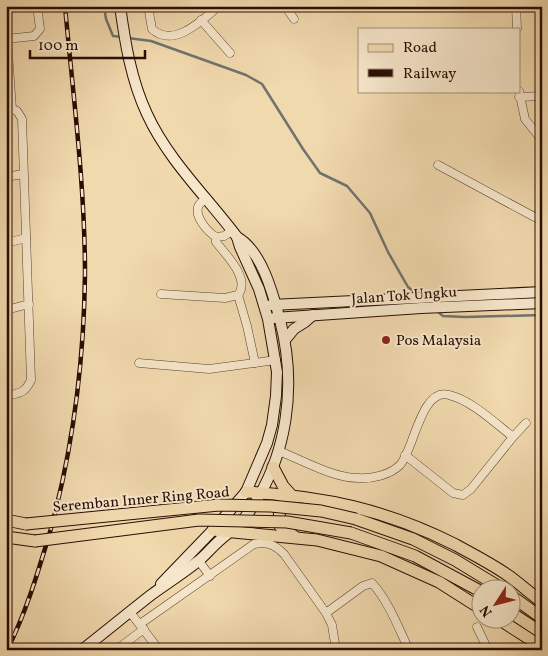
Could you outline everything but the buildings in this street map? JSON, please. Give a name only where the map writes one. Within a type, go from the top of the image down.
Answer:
[{"type":"main road","points":[[120,6],[134,78],[147,114],[171,154],[235,234],[246,242],[256,256],[276,304],[274,318],[276,396],[267,443],[246,492],[152,594]]},
{"type":"main road","points":[[82,650],[96,646],[130,612],[199,561],[248,514],[261,493],[273,467],[288,412],[285,340],[274,318],[265,306],[235,234]]},
{"type":"main road","name":"Jalan Tok Ungku","points":[[435,302],[542,292]]},
{"type":"main road","points":[[265,306],[276,304],[435,302]]},
{"type":"main road","name":"Jalan Tok Ungku","points":[[435,302],[542,303]]},
{"type":"main road","name":"Jalan Tok Ungku","points":[[274,318],[420,303]]},
{"type":"main road","points":[[285,340],[294,329],[313,315]]},
{"type":"main road","points":[[273,467],[283,486],[292,496]]},
{"type":"main road","points":[[246,492],[330,501],[358,507],[406,522],[478,556],[509,576],[542,602]]},
{"type":"main road","points":[[292,496],[282,502],[278,513],[280,526],[296,538]]},
{"type":"main road","name":"Seremban Inner Ring Road","points":[[6,520],[26,524],[219,506],[271,506],[321,511],[356,519],[413,539],[455,560],[484,578]]},
{"type":"main road","name":"Seremban Inner Ring Road","points":[[6,537],[35,541],[199,520],[287,522],[351,534],[415,556],[470,586]]},
{"type":"main road","points":[[213,530],[317,540],[381,556],[438,582],[470,602]]},
{"type":"main road","points":[[6,543],[35,541]]},
{"type":"main road","points":[[520,602],[542,618]]},
{"type":"main road","points":[[520,619],[542,633]]},
{"type":"main road","points":[[513,628],[542,646]]},
{"type":"street","points":[[6,396],[19,394],[27,389],[31,380],[22,118],[20,114],[9,109],[7,39],[34,36],[40,29],[37,6]]},
{"type":"street","points":[[148,6],[152,29],[156,33],[168,36],[186,31],[219,6]]},
{"type":"street","points":[[285,6],[294,19]]},
{"type":"street","points":[[516,6],[517,28]]},
{"type":"street","points":[[201,20],[230,53]]},
{"type":"street","points":[[542,96],[519,94],[525,119],[542,140]]},
{"type":"street","points":[[438,165],[542,221]]},
{"type":"street","points":[[6,177],[23,174]]},
{"type":"street","points":[[206,199],[198,207],[199,216],[216,237],[216,242],[241,279],[242,288],[238,295],[255,363]]},
{"type":"street","points":[[216,237],[235,234]]},
{"type":"street","points":[[6,243],[26,238]]},
{"type":"street","points":[[160,294],[225,298],[238,295]]},
{"type":"street","points":[[6,310],[28,304]]},
{"type":"street","points":[[139,363],[209,369],[276,360]]},
{"type":"street","points":[[279,450],[339,475],[357,479],[378,476],[392,471],[402,464],[427,405],[437,396],[448,394],[468,404],[513,437]]},
{"type":"street","points":[[405,455],[453,493],[464,495],[526,423]]},
{"type":"street","points":[[116,650],[142,626],[254,544],[266,542],[275,545],[284,554],[326,613],[332,625],[336,650]]},
{"type":"street","points":[[199,561],[210,576]]},
{"type":"street","points":[[326,613],[363,586],[372,583],[389,608],[409,650]]},
{"type":"street","points":[[130,612],[159,650]]},
{"type":"street","points":[[477,628],[488,650]]},
{"type":"waterway","points":[[104,6],[106,19],[113,36],[123,37]]},
{"type":"waterway","points":[[128,38],[151,41],[246,75],[262,84],[320,173],[347,186],[370,213],[388,252],[408,287],[418,295]]},
{"type":"waterway","points":[[437,311],[443,316],[465,317],[542,315]]},
{"type":"railway","points":[[7,650],[26,607],[50,532],[65,469],[80,372],[85,274],[83,207],[65,6]]},
{"type":"place","name":"Pos Malaysia","points":[[386,340]]}]
